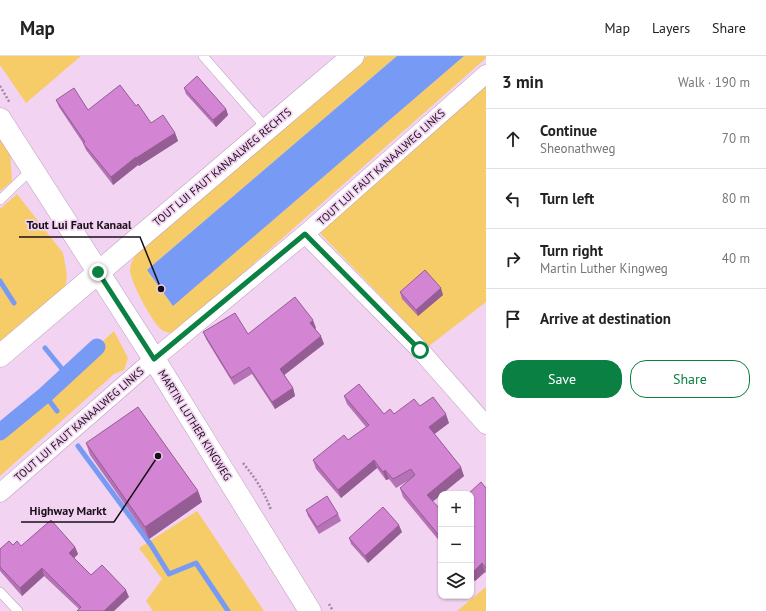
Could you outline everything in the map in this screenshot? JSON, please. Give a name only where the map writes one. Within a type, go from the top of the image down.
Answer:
[{"type":"main road","name":"TOUT LUI FAUT KANAALWEG RECHTS","points":[[0,356],[353,56]]},
{"type":"main road","name":"MARTIN LUTHER KINGWEG","points":[[0,119],[154,359],[310,611]]},
{"type":"street","name":"TOUT LUI FAUT KANAALWEG LINKS","points":[[0,492],[154,359],[305,234],[486,74]]},
{"type":"street","points":[[305,234],[420,350],[486,425]]},
{"type":"lane","points":[[203,56],[267,129]]},
{"type":"lane","points":[[0,200],[32,169]]},
{"type":"lane","points":[[0,592],[18,611]]},
{"type":"shaded area","points":[[0,56],[81,56],[26,103],[0,65]]},
{"type":"shaded area","points":[[367,56],[397,56],[147,270],[173,306],[464,56],[486,56],[486,58],[174,334],[162,330],[153,320],[131,275],[131,263],[143,245]]},
{"type":"shaded area","points":[[486,84],[486,302],[429,346],[319,232]]},
{"type":"shaded area","points":[[0,135],[10,150],[12,181],[0,191]]},
{"type":"shaded area","points":[[17,194],[63,253],[67,275],[65,289],[0,342],[0,209]]},
{"type":"shaded area","points":[[114,331],[128,358],[124,370],[114,374],[0,476],[0,432],[45,395]]},
{"type":"shaded area","points":[[197,511],[264,611],[153,611],[146,601],[162,579],[139,548]]},
{"type":"shaded area","points":[[486,587],[486,611],[457,611],[472,599],[474,599],[474,597]]},
{"type":"water","points":[[397,56],[464,56],[173,306],[147,270]]},
{"type":"building","points":[[197,76],[226,109],[213,120],[184,88]]},
{"type":"building","points":[[120,85],[136,106],[138,104],[151,123],[163,115],[175,133],[136,157],[111,177],[83,143],[85,142],[56,100],[74,88],[88,110]]},
{"type":"building","points":[[425,270],[441,288],[416,310],[400,292]]},
{"type":"building","points":[[295,297],[313,320],[310,323],[321,336],[280,369],[293,388],[272,402],[249,367],[231,378],[203,332],[235,313],[248,334]]},
{"type":"building","points":[[359,384],[384,414],[390,409],[394,414],[414,399],[420,406],[433,397],[446,414],[429,427],[461,467],[427,495],[438,507],[438,534],[400,488],[415,475],[411,469],[393,479],[385,470],[383,472],[374,460],[338,490],[313,460],[344,435],[348,440],[369,425],[344,396]]},
{"type":"building","points":[[138,407],[198,491],[145,527],[86,443]]},
{"type":"building","points":[[481,482],[486,488],[486,568],[482,563],[474,571],[474,491],[471,491]]},
{"type":"building","points":[[327,496],[338,514],[317,527],[306,510]]},
{"type":"building","points":[[383,507],[399,525],[365,556],[349,538]]},
{"type":"building","points":[[51,520],[75,547],[69,553],[91,575],[102,565],[126,590],[104,611],[77,611],[81,607],[42,568],[20,588],[0,567],[0,549],[9,541],[13,545],[17,541],[21,546]]},
{"type":"waterway","points":[[0,281],[14,303]]},
{"type":"waterway","points":[[0,432],[45,395],[97,347]]},
{"type":"waterway","points":[[45,348],[67,375]]},
{"type":"waterway","points":[[45,395],[57,411]]},
{"type":"waterway","points":[[78,446],[151,545],[169,574],[196,563],[228,611]]},
{"type":"place","name":"Tout Lui Faut Kanaal","points":[[161,289]]},
{"type":"place","name":"Highway Markt","points":[[158,456]]},
{"type":"route","points":[[98,272],[154,359],[305,234],[420,350]]}]
